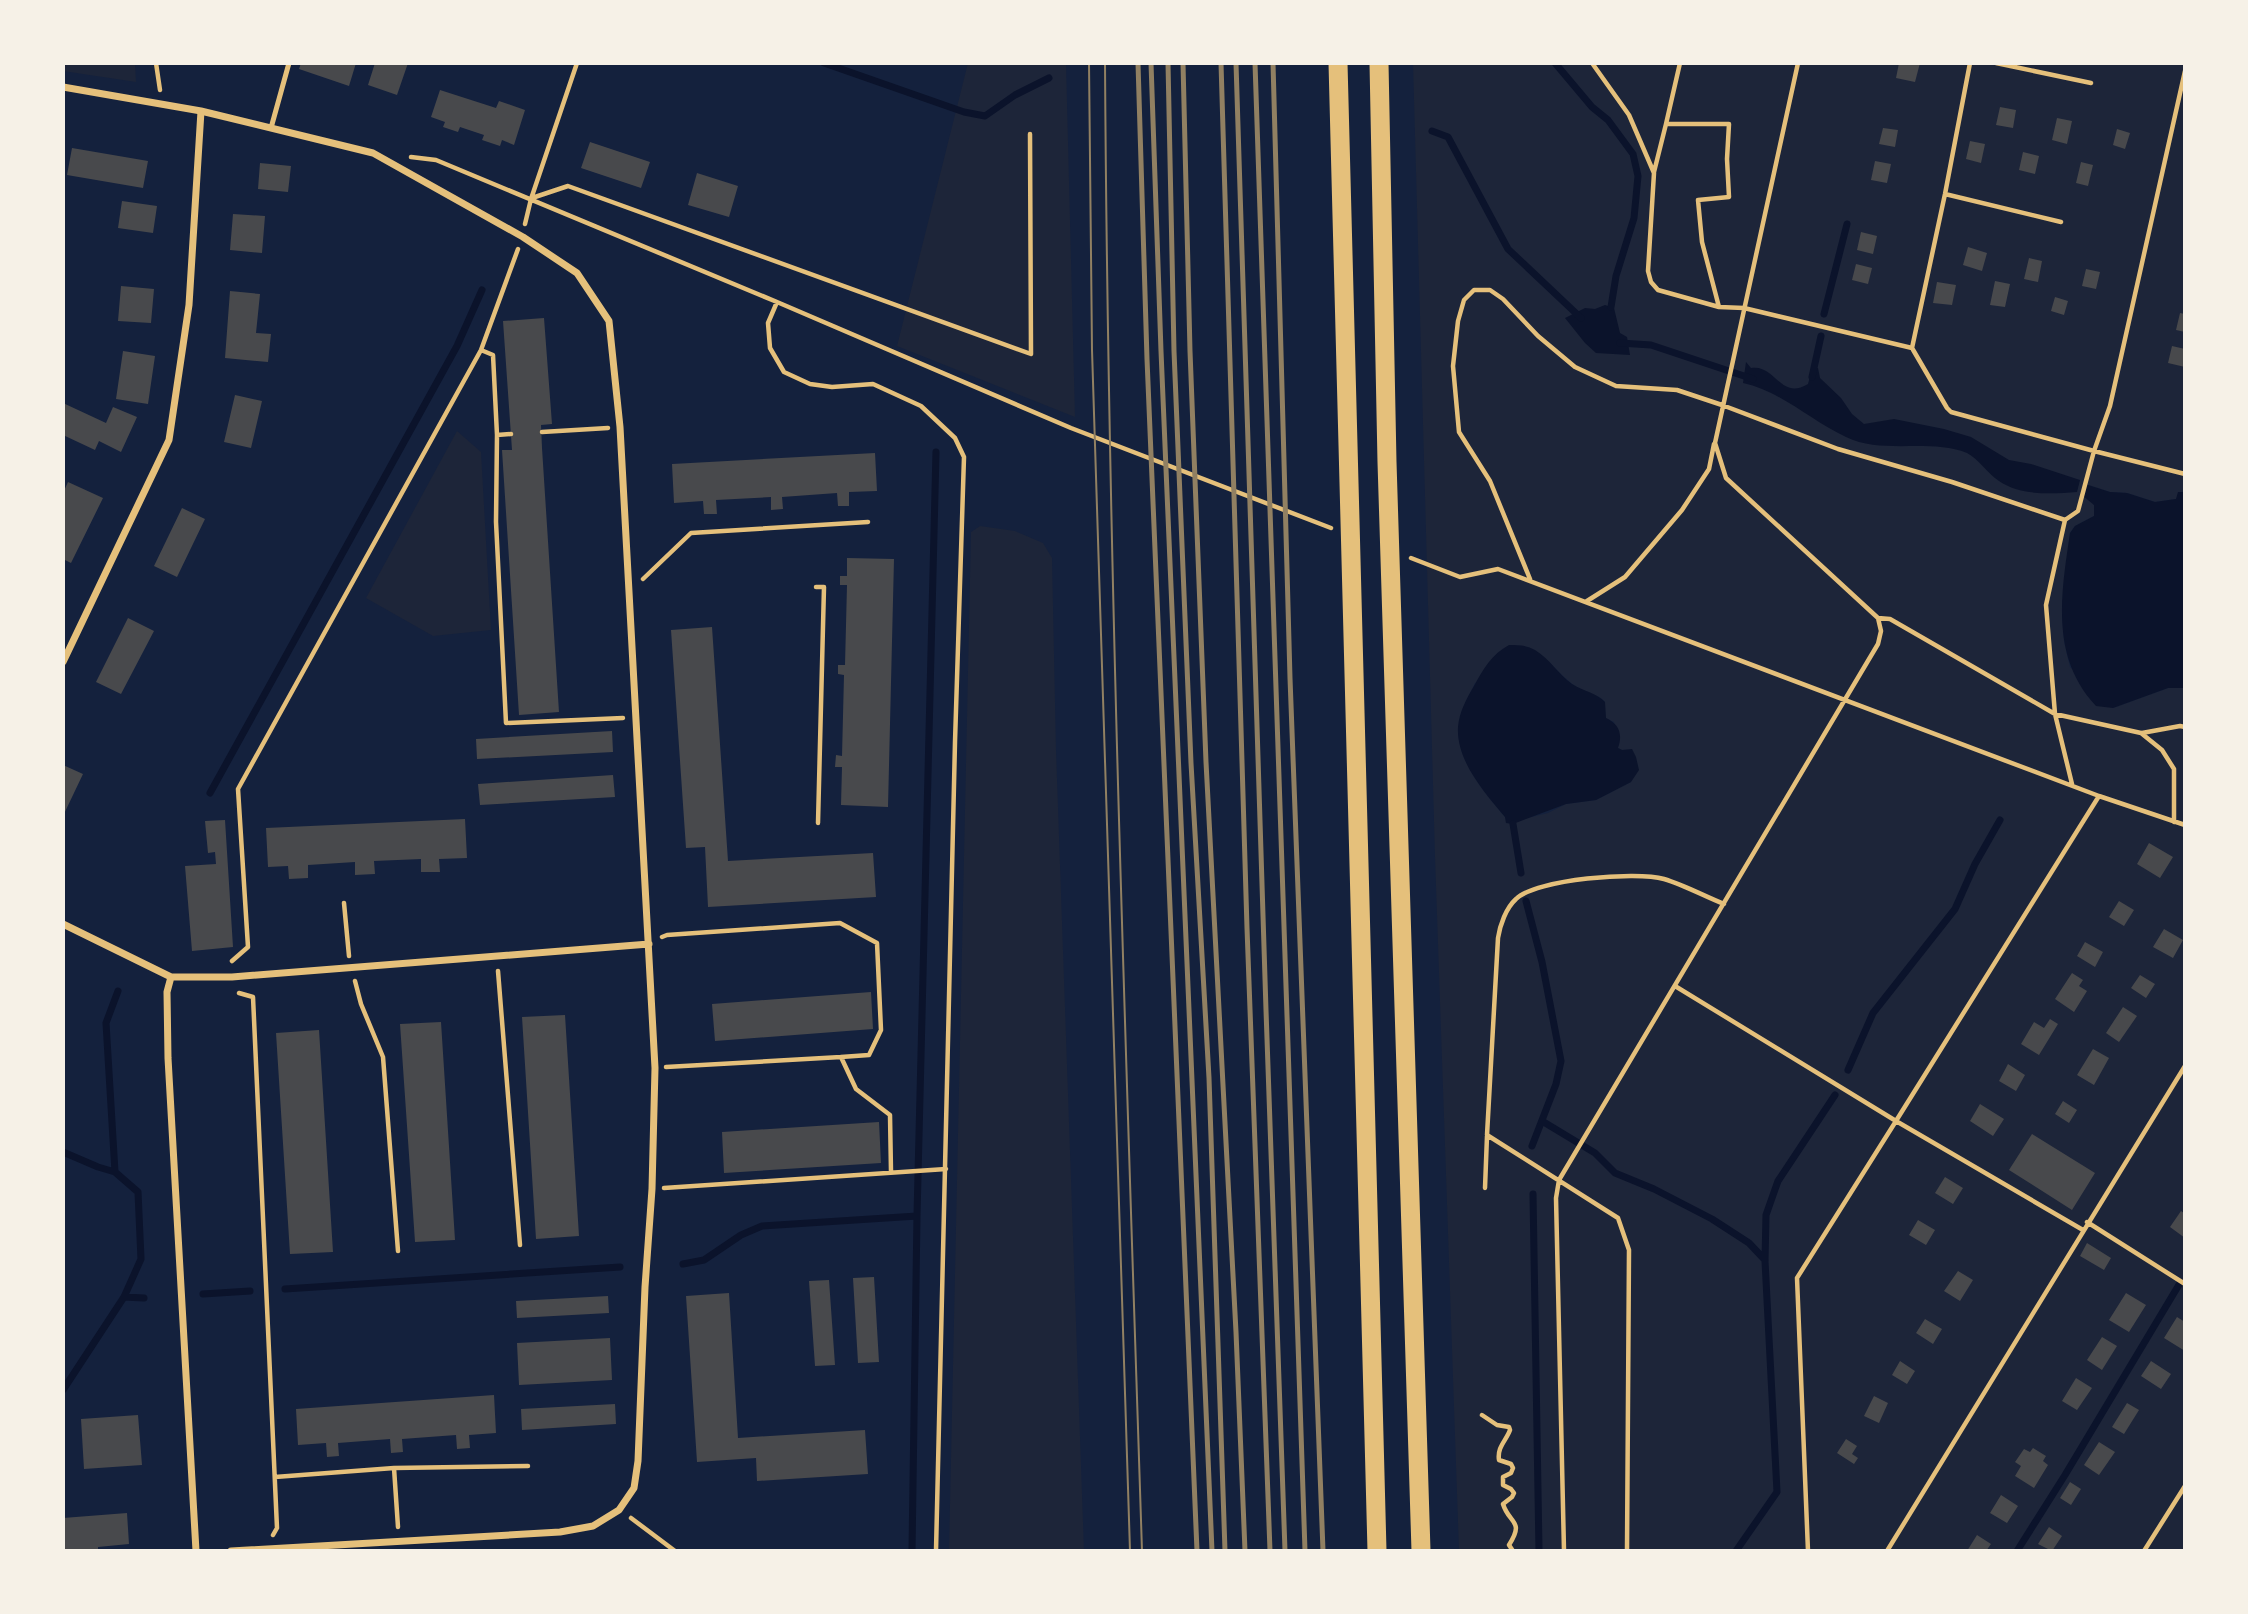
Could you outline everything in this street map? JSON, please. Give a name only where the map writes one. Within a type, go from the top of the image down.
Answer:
[{"type":"highway","points":[[1338,63],[1377,1551]]},
{"type":"highway","points":[[1379,63],[1387,461],[1421,1551]]},
{"type":"street","points":[[63,88],[201,111],[373,153],[523,237],[577,273],[609,321],[620,427],[655,1068],[652,1189],[638,1461],[634,1488],[619,1510],[593,1526],[560,1532],[231,1551]]},
{"type":"street","points":[[63,662],[169,440],[189,305],[201,111]]},
{"type":"street","points":[[63,924],[171,976],[232,977],[649,944]]},
{"type":"street","points":[[171,976],[167,992],[167,1046],[196,1551]]},
{"type":"lane","points":[[271,128],[289,63]]},
{"type":"path","points":[[156,63],[162,104]]},
{"type":"path","points":[[231,962],[248,947],[238,789],[481,350],[523,237],[531,199],[577,63]]},
{"type":"path","points":[[1592,63],[1629,115],[1654,173]]},
{"type":"path","points":[[1680,63],[1654,173],[1648,250],[1651,282],[1658,290],[1719,307],[1744,308],[1912,348]]},
{"type":"path","points":[[1587,601],[1625,577],[1682,510],[1709,469],[1798,63]]},
{"type":"path","points":[[1970,63],[1912,348],[1951,412],[2185,474]]},
{"type":"path","points":[[1996,63],[2091,83]]},
{"type":"path","points":[[2072,785],[2055,714],[2046,605],[2065,520],[2078,511],[2110,406],[2185,71]]},
{"type":"path","points":[[1666,124],[1730,124],[1727,159],[1729,198],[1698,200],[1702,242],[1719,307]]},
{"type":"path","points":[[531,199],[568,186],[1031,354],[1030,134]]},
{"type":"path","points":[[373,153],[436,160],[1071,428],[1343,533]]},
{"type":"path","points":[[1945,194],[2061,222]]},
{"type":"path","points":[[1530,580],[1490,481],[1459,432],[1452,366],[1458,321],[1464,300],[1474,290],[1490,290],[1575,367],[1616,386],[1677,390],[1838,449],[1952,482],[2065,520]]},
{"type":"path","points":[[777,302],[768,323],[770,348],[784,372],[810,384],[832,387],[873,384],[921,406],[955,438],[964,457],[936,1551]]},
{"type":"path","points":[[481,350],[493,355],[497,435],[496,522],[506,723],[634,717]]},
{"type":"path","points":[[542,432],[620,427]]},
{"type":"path","points":[[497,435],[511,434]]},
{"type":"path","points":[[1564,1551],[1556,1198],[1559,1180],[1878,644],[1881,631],[1878,618],[1726,478],[1714,443]]},
{"type":"path","points":[[628,594],[691,533],[868,522]]},
{"type":"path","points":[[1408,557],[1460,577],[1498,569],[1530,580],[2099,796],[2185,825]]},
{"type":"path","points":[[816,587],[824,587],[818,823]]},
{"type":"path","points":[[1878,618],[1890,619],[2055,714],[2141,733],[2185,727]]},
{"type":"path","points":[[2141,733],[2162,750],[2174,769],[2174,822]]},
{"type":"path","points":[[1808,1551],[1797,1278],[2099,796]]},
{"type":"path","points":[[1485,1188],[1498,938],[1503,921],[1515,900],[1534,889],[1624,875],[1662,879],[1724,904]]},
{"type":"path","points":[[344,903],[347,948]]},
{"type":"path","points":[[649,944],[667,935],[840,923],[877,943],[881,1030],[869,1055],[655,1068]]},
{"type":"path","points":[[496,956],[520,1245]]},
{"type":"path","points":[[351,967],[361,1004],[383,1057],[398,1251]]},
{"type":"path","points":[[1675,986],[1896,1121],[2083,1230]]},
{"type":"path","points":[[233,991],[253,997],[277,1528],[264,1550]]},
{"type":"path","points":[[841,1057],[856,1089],[890,1115],[891,1172]]},
{"type":"path","points":[[1886,1551],[2185,1066]]},
{"type":"path","points":[[1487,1135],[1618,1218],[1629,1250],[1627,1551]]},
{"type":"path","points":[[652,1189],[946,1169]]},
{"type":"path","points":[[2087,1222],[2185,1284]]},
{"type":"path","points":[[1482,1415],[1497,1425],[1509,1427],[1510,1430],[1500,1446],[1499,1456],[1513,1468],[1502,1480],[1503,1485],[1514,1493],[1503,1504],[1517,1527],[1509,1545],[1513,1551]]},
{"type":"path","points":[[275,1477],[394,1468],[528,1466]]},
{"type":"path","points":[[394,1468],[398,1542]]},
{"type":"path","points":[[2144,1551],[2185,1486]]},
{"type":"path","points":[[619,1510],[675,1551]]},
{"type":"shaded area","points":[[63,63],[135,63],[136,82],[63,71]]},
{"type":"shaded area","points":[[968,63],[1066,63],[1075,417],[897,346]]},
{"type":"shaded area","points":[[1413,63],[2185,63],[2185,492],[2184,490],[2176,499],[2155,502],[2085,484],[2094,505],[2094,516],[2075,526],[2070,533],[2062,610],[2064,641],[2070,667],[2113,708],[2168,688],[2185,688],[2185,1551],[1459,1551],[1435,857]],"holes":[[[1550,663],[1583,691],[1600,697],[1605,702],[1605,718],[1614,722],[1618,748],[1622,750],[1631,782],[1596,800],[1566,804],[1548,813],[1507,823],[1466,762],[1461,750],[1459,724],[1475,683]]]},
{"type":"shaded area","points":[[1605,305],[1614,308],[1620,333],[1627,337],[1630,355],[1596,353],[1565,318],[1585,308],[1595,309]]},
{"type":"shaded area","points":[[1746,362],[1751,368],[1767,371],[1791,388],[1808,384],[1812,369],[1818,368],[1820,378],[1864,424],[1894,419],[1971,437],[2009,460],[2031,464],[2080,480],[2077,492],[2027,492],[2008,486],[1967,453],[1952,449],[1875,445],[1846,437],[1783,399],[1743,383]]},
{"type":"shaded area","points":[[457,431],[481,452],[491,630],[433,636],[366,598]]},
{"type":"shaded area","points":[[2085,484],[2155,502],[2176,499],[2178,492],[2185,492],[2185,688],[2168,688],[2113,708],[2096,706],[2081,687],[2071,667],[2065,646],[2062,602],[2070,533],[2075,526],[2094,516],[2094,505],[2082,495]]},
{"type":"shaded area","points":[[980,526],[1015,531],[1043,543],[1052,558],[1056,750],[1084,1551],[949,1551],[971,532]]},
{"type":"shaded area","points":[[1509,645],[1526,646],[1535,650],[1572,684],[1605,702],[1606,718],[1619,730],[1618,748],[1632,749],[1636,757],[1639,770],[1631,782],[1596,800],[1566,804],[1513,824],[1506,823],[1505,817],[1473,776],[1467,764],[1459,740],[1458,727],[1464,705],[1481,674],[1493,657]]},
{"type":"building","points":[[301,63],[356,63],[349,86],[299,69]]},
{"type":"building","points":[[375,63],[408,63],[397,95],[368,85]]},
{"type":"building","points":[[1899,63],[1920,63],[1915,82],[1896,78]]},
{"type":"building","points":[[440,90],[496,108],[499,101],[525,110],[514,145],[502,140],[500,146],[482,140],[484,135],[460,127],[458,132],[443,127],[445,122],[431,117]]},
{"type":"building","points":[[2000,107],[2016,110],[2013,128],[1996,125]]},
{"type":"building","points":[[2057,118],[2072,121],[2067,144],[2052,140]]},
{"type":"building","points":[[1883,128],[1898,130],[1895,147],[1879,144]]},
{"type":"building","points":[[2117,129],[2130,133],[2125,149],[2113,145]]},
{"type":"building","points":[[1970,141],[1985,144],[1981,163],[1966,159]]},
{"type":"building","points":[[590,142],[650,162],[641,188],[581,168]]},
{"type":"building","points":[[72,148],[148,161],[143,188],[67,175]]},
{"type":"building","points":[[2023,152],[2039,156],[2035,174],[2019,170]]},
{"type":"building","points":[[1875,161],[1891,164],[1887,183],[1871,180]]},
{"type":"building","points":[[2081,162],[2093,165],[2088,186],[2076,183]]},
{"type":"building","points":[[260,163],[291,166],[288,192],[258,189]]},
{"type":"building","points":[[697,173],[738,186],[729,217],[688,205]]},
{"type":"building","points":[[122,201],[157,206],[153,233],[118,228]]},
{"type":"building","points":[[233,214],[265,216],[262,253],[230,250]]},
{"type":"building","points":[[1861,232],[1877,236],[1873,254],[1857,250]]},
{"type":"building","points":[[1968,247],[1987,253],[1982,271],[1963,265]]},
{"type":"building","points":[[2029,258],[2042,261],[2038,282],[2024,279]]},
{"type":"building","points":[[1856,264],[1872,268],[1868,284],[1852,280]]},
{"type":"building","points":[[2086,269],[2100,272],[2096,289],[2082,286]]},
{"type":"building","points":[[1995,281],[2010,284],[2005,307],[1990,305]]},
{"type":"building","points":[[1937,282],[1956,285],[1952,305],[1933,303]]},
{"type":"building","points":[[121,286],[154,289],[151,323],[118,321]]},
{"type":"building","points":[[230,291],[260,294],[256,333],[271,334],[268,362],[225,358]]},
{"type":"building","points":[[2055,297],[2068,301],[2064,315],[2051,311]]},
{"type":"building","points":[[2180,313],[2185,314],[2185,332],[2176,330]]},
{"type":"building","points":[[544,318],[552,424],[541,425],[559,712],[519,715],[502,450],[512,450],[503,321]]},
{"type":"building","points":[[2172,346],[2185,349],[2185,367],[2168,363]]},
{"type":"building","points":[[123,351],[155,356],[148,404],[116,399]]},
{"type":"building","points":[[235,395],[262,401],[251,448],[224,442]]},
{"type":"building","points":[[63,403],[106,423],[113,407],[137,417],[121,452],[99,441],[95,450],[63,435]]},
{"type":"building","points":[[875,453],[877,491],[849,492],[849,506],[838,506],[837,493],[782,497],[783,509],[771,510],[771,497],[716,500],[717,514],[704,514],[703,501],[674,503],[672,464]]},
{"type":"building","points":[[68,482],[103,498],[71,563],[63,559],[63,493]]},
{"type":"building","points":[[182,508],[205,519],[177,577],[154,566]]},
{"type":"building","points":[[847,558],[894,559],[888,807],[841,805],[842,767],[835,767],[836,755],[842,756],[844,675],[838,674],[838,665],[845,665],[847,585],[840,585],[840,576],[847,576]]},
{"type":"building","points":[[128,618],[154,631],[121,694],[96,682]]},
{"type":"building","points":[[712,627],[728,861],[873,853],[876,897],[708,907],[705,847],[686,848],[671,630]]},
{"type":"building","points":[[612,731],[613,752],[477,759],[476,739]]},
{"type":"building","points":[[63,765],[83,774],[63,816]]},
{"type":"building","points":[[613,775],[615,797],[480,805],[478,784]]},
{"type":"building","points":[[465,819],[467,858],[439,859],[440,872],[421,872],[421,859],[374,861],[375,874],[355,875],[355,862],[308,865],[308,878],[289,879],[288,866],[268,867],[266,828]]},
{"type":"building","points":[[225,820],[233,947],[192,951],[185,866],[216,864],[215,852],[208,853],[205,821]]},
{"type":"building","points":[[2149,843],[2173,857],[2160,878],[2137,864]]},
{"type":"building","points":[[2119,901],[2134,910],[2124,926],[2109,917]]},
{"type":"building","points":[[2164,929],[2183,940],[2173,958],[2153,947]]},
{"type":"building","points":[[2085,942],[2103,952],[2095,967],[2077,956]]},
{"type":"building","points":[[2072,973],[2083,980],[2079,986],[2087,991],[2074,1012],[2055,999]]},
{"type":"building","points":[[2140,975],[2155,984],[2146,998],[2131,988]]},
{"type":"building","points":[[871,992],[873,1029],[715,1041],[712,1004]]},
{"type":"building","points":[[2123,1007],[2137,1016],[2119,1042],[2106,1033]]},
{"type":"building","points":[[565,1015],[579,1236],[536,1239],[522,1017]]},
{"type":"building","points":[[2050,1019],[2058,1024],[2039,1055],[2021,1044],[2034,1022],[2044,1028]]},
{"type":"building","points":[[441,1022],[455,1240],[415,1242],[400,1024]]},
{"type":"building","points":[[319,1030],[333,1252],[290,1254],[276,1033]]},
{"type":"building","points":[[2093,1049],[2109,1058],[2094,1085],[2077,1075]]},
{"type":"building","points":[[2008,1064],[2025,1075],[2016,1091],[1999,1081]]},
{"type":"building","points":[[2063,1101],[2077,1110],[2069,1123],[2055,1114]]},
{"type":"building","points":[[1980,1104],[2004,1119],[1993,1136],[1970,1121]]},
{"type":"building","points":[[879,1122],[881,1163],[724,1173],[722,1132]]},
{"type":"building","points":[[2032,1134],[2095,1173],[2072,1210],[2009,1170]]},
{"type":"building","points":[[1945,1177],[1963,1188],[1953,1204],[1935,1193]]},
{"type":"building","points":[[2181,1211],[2185,1214],[2185,1238],[2170,1227]]},
{"type":"building","points":[[1918,1220],[1935,1230],[1926,1245],[1909,1235]]},
{"type":"building","points":[[2087,1243],[2111,1258],[2104,1270],[2080,1256]]},
{"type":"building","points":[[1958,1271],[1973,1280],[1960,1301],[1944,1291]]},
{"type":"building","points":[[874,1277],[879,1362],[858,1363],[853,1278]]},
{"type":"building","points":[[829,1280],[835,1365],[815,1366],[809,1281]]},
{"type":"building","points":[[729,1293],[738,1438],[865,1430],[868,1474],[757,1481],[756,1458],[697,1462],[686,1296]]},
{"type":"building","points":[[2126,1293],[2146,1305],[2129,1332],[2109,1320]]},
{"type":"building","points":[[608,1296],[609,1313],[517,1318],[516,1301]]},
{"type":"building","points":[[2177,1317],[2185,1322],[2185,1351],[2164,1338]]},
{"type":"building","points":[[1925,1319],[1942,1329],[1933,1344],[1916,1333]]},
{"type":"building","points":[[2102,1337],[2117,1346],[2102,1370],[2087,1360]]},
{"type":"building","points":[[610,1338],[612,1380],[519,1385],[517,1343]]},
{"type":"building","points":[[1900,1361],[1915,1371],[1907,1384],[1892,1375]]},
{"type":"building","points":[[2151,1361],[2171,1374],[2161,1389],[2141,1376]]},
{"type":"building","points":[[2076,1378],[2092,1388],[2077,1410],[2062,1401]]},
{"type":"building","points":[[494,1395],[496,1433],[469,1435],[470,1448],[457,1449],[456,1435],[402,1439],[403,1452],[391,1453],[390,1439],[338,1443],[339,1456],[327,1457],[326,1443],[298,1445],[296,1409]]},
{"type":"building","points":[[1874,1396],[1888,1403],[1879,1423],[1864,1416]]},
{"type":"building","points":[[2127,1403],[2139,1410],[2124,1434],[2112,1427]]},
{"type":"building","points":[[615,1404],[616,1424],[522,1430],[521,1409]]},
{"type":"building","points":[[138,1415],[142,1465],[84,1469],[81,1419]]},
{"type":"building","points":[[1846,1439],[1857,1446],[1852,1454],[1858,1458],[1854,1464],[1837,1453]]},
{"type":"building","points":[[2099,1442],[2115,1452],[2099,1475],[2084,1465]]},
{"type":"building","points":[[2033,1448],[2046,1456],[2043,1461],[2048,1465],[2034,1488],[2015,1476],[2021,1466],[2015,1462],[2024,1449],[2030,1452]]},
{"type":"building","points":[[2070,1482],[2081,1489],[2071,1505],[2060,1498]]},
{"type":"building","points":[[2001,1495],[2018,1506],[2007,1523],[1990,1513]]},
{"type":"building","points":[[127,1513],[129,1544],[98,1547],[98,1551],[63,1551],[63,1518]]},
{"type":"building","points":[[2049,1527],[2062,1536],[2052,1551],[2038,1544]]},
{"type":"building","points":[[1977,1535],[1991,1544],[1986,1551],[1967,1551]]},
{"type":"waterway","points":[[824,63],[964,112],[985,116],[1015,95],[1049,78]]},
{"type":"waterway","points":[[1555,63],[1592,107],[1608,120],[1633,154],[1638,176],[1634,218],[1616,276],[1611,307]]},
{"type":"waterway","points":[[1432,131],[1448,137],[1508,249],[1581,318]]},
{"type":"waterway","points":[[1824,314],[1847,224]]},
{"type":"waterway","points":[[210,793],[457,346],[482,290]]},
{"type":"waterway","points":[[1812,377],[1821,336]]},
{"type":"waterway","points":[[1620,343],[1651,345],[1753,379]]},
{"type":"waterway","points":[[912,1551],[917,1216],[936,452]]},
{"type":"waterway","points":[[1848,1070],[1873,1013],[1955,909],[1975,864],[2000,820]]},
{"type":"waterway","points":[[1513,824],[1521,873]]},
{"type":"waterway","points":[[1526,901],[1542,962],[1561,1061],[1556,1084],[1532,1146]]},
{"type":"waterway","points":[[63,1390],[124,1297],[141,1259],[138,1192],[115,1172],[106,1023],[118,991]]},
{"type":"waterway","points":[[1736,1551],[1777,1492],[1765,1261],[1766,1215],[1778,1181],[1835,1095]]},
{"type":"waterway","points":[[1542,1121],[1595,1153],[1615,1173],[1654,1189],[1712,1219],[1749,1243],[1765,1260]]},
{"type":"waterway","points":[[63,1152],[115,1172]]},
{"type":"waterway","points":[[1533,1194],[1539,1551]]},
{"type":"waterway","points":[[683,1264],[704,1260],[741,1235],[762,1226],[917,1216]]},
{"type":"waterway","points":[[285,1289],[620,1267]]},
{"type":"waterway","points":[[2017,1551],[2180,1283]]},
{"type":"waterway","points":[[203,1294],[250,1291]]},
{"type":"waterway","points":[[124,1297],[144,1298]]},
{"type":"tram line","points":[[1089,63],[1092,350],[1130,1551]]},
{"type":"tram line","points":[[1105,63],[1114,621],[1142,1551]]},
{"type":"railway","points":[[1138,63],[1147,359],[1197,1551]]},
{"type":"railway","points":[[1151,63],[1212,1551]]},
{"type":"railway","points":[[1168,63],[1174,351],[1191,763],[1209,1078],[1225,1551]]},
{"type":"railway","points":[[1183,63],[1190,351],[1206,762],[1245,1551]]},
{"type":"railway","points":[[1221,63],[1247,928],[1270,1551]]},
{"type":"railway","points":[[1236,63],[1285,1551]]},
{"type":"railway","points":[[1255,63],[1305,1551]]},
{"type":"railway","points":[[1273,63],[1290,678],[1323,1551]]}]
